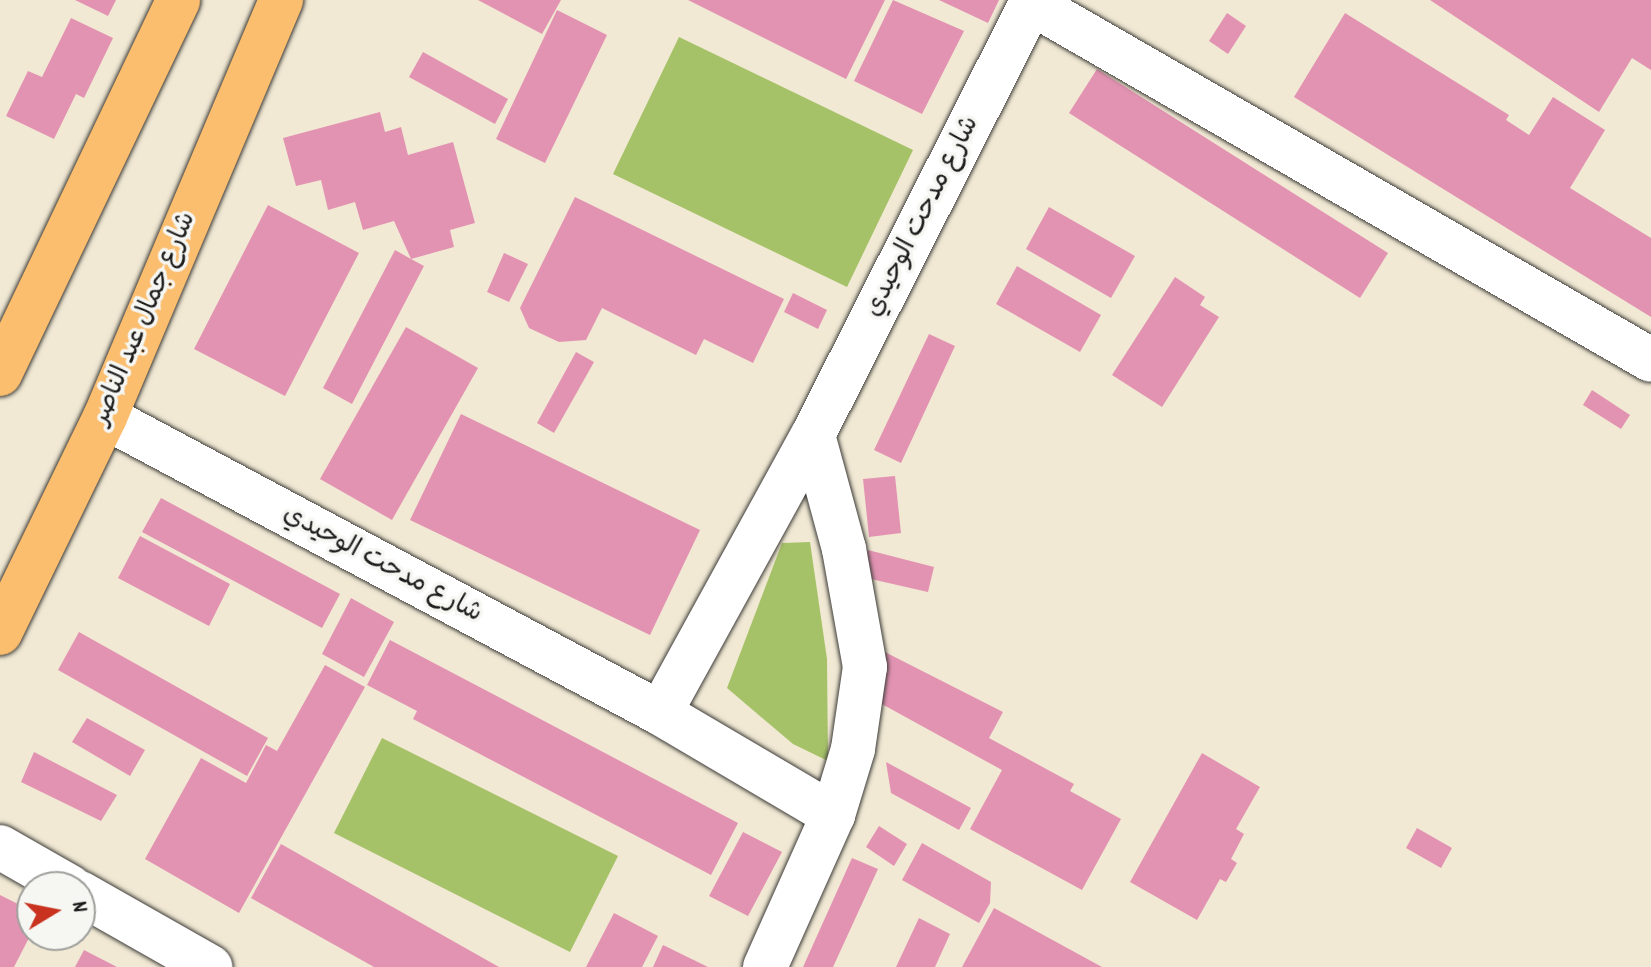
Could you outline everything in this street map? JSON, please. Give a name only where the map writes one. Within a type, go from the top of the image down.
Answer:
[{"type":"main road","points":[[0,374],[178,0]]},
{"type":"main road","name":"شارع جمال عبد الناصر","points":[[0,633],[105,417],[281,0]]},
{"type":"street","name":"شارع مدحت الوحيدي","points":[[660,713],[813,435],[1032,2]]},
{"type":"street","points":[[1032,2],[1651,360]]},
{"type":"street","name":"شارع مدحت الوحيدي","points":[[105,417],[660,713],[833,815]]},
{"type":"street","points":[[765,967],[833,815],[853,749],[865,667],[844,549],[813,435]]},
{"type":"street","points":[[0,847],[42,871]]},
{"type":"street","points":[[96,902],[210,967]]},
{"type":"green space","points":[[679,37],[913,150],[847,287],[613,174]]},
{"type":"green space","points":[[810,542],[827,659],[828,761],[793,744],[727,688],[782,543]]},
{"type":"green space","points":[[382,738],[618,856],[570,952],[334,833]]},
{"type":"building","points":[[75,0],[116,0],[108,16]]},
{"type":"building","points":[[478,0],[561,0],[542,34]]},
{"type":"building","points":[[688,0],[885,0],[846,79]]},
{"type":"building","points":[[893,0],[964,31],[922,114],[854,81]]},
{"type":"building","points":[[939,0],[999,0],[988,23]]},
{"type":"building","points":[[1430,0],[1651,0],[1651,70],[1632,58],[1599,112]]},
{"type":"building","points":[[557,10],[607,35],[545,163],[496,139]]},
{"type":"building","points":[[1227,13],[1246,26],[1228,54],[1209,41]]},
{"type":"building","points":[[1345,13],[1509,115],[1506,120],[1529,135],[1553,97],[1605,130],[1570,188],[1651,238],[1651,317],[1294,97]]},
{"type":"building","points":[[71,18],[113,38],[84,98],[76,94],[54,139],[6,116],[28,71],[42,77]]},
{"type":"building","points":[[423,52],[508,99],[495,124],[409,77]]},
{"type":"building","points":[[1097,69],[1388,253],[1360,298],[1069,113]]},
{"type":"building","points":[[380,112],[385,132],[401,127],[408,155],[453,142],[475,223],[450,230],[454,247],[411,259],[394,221],[363,230],[355,202],[328,210],[321,180],[296,186],[283,138]]},
{"type":"building","points":[[575,197],[784,299],[753,363],[704,339],[696,355],[602,308],[586,340],[559,342],[529,328],[520,308]]},
{"type":"building","points":[[268,205],[359,253],[285,396],[194,349]]},
{"type":"building","points":[[1049,207],[1135,256],[1111,298],[1026,249]]},
{"type":"building","points":[[395,250],[424,266],[352,404],[323,388]]},
{"type":"building","points":[[504,253],[528,264],[509,302],[487,292]]},
{"type":"building","points":[[1017,266],[1101,315],[1080,352],[996,304]]},
{"type":"building","points":[[1175,277],[1205,297],[1200,305],[1219,317],[1162,407],[1112,375]]},
{"type":"building","points":[[793,293],[827,310],[818,329],[784,312]]},
{"type":"building","points":[[406,327],[478,368],[392,520],[320,479]]},
{"type":"building","points":[[929,334],[955,346],[901,463],[874,450]]},
{"type":"building","points":[[576,352],[594,362],[554,433],[537,423]]},
{"type":"building","points":[[1592,390],[1630,415],[1621,429],[1583,405]]},
{"type":"building","points":[[461,414],[700,530],[650,635],[410,520]]},
{"type":"building","points":[[895,476],[901,533],[869,537],[863,479]]},
{"type":"building","points":[[161,498],[340,594],[322,628],[142,532]]},
{"type":"building","points":[[140,536],[230,584],[209,626],[118,578]]},
{"type":"building","points":[[868,550],[934,567],[928,592],[862,577]]},
{"type":"building","points":[[351,598],[394,622],[364,677],[322,654]]},
{"type":"building","points":[[79,632],[268,738],[247,776],[58,670]]},
{"type":"building","points":[[390,640],[738,823],[711,875],[413,719],[417,711],[367,685]]},
{"type":"building","points":[[877,648],[1003,712],[989,738],[1074,784],[1070,791],[1121,819],[1082,890],[970,829],[1002,770],[880,703]]},
{"type":"building","points":[[325,665],[365,687],[239,913],[145,859],[201,758],[246,783],[266,745],[277,751]]},
{"type":"building","points":[[87,718],[145,750],[130,776],[72,742]]},
{"type":"building","points":[[34,752],[117,795],[101,821],[21,782]]},
{"type":"building","points":[[1202,753],[1260,787],[1236,829],[1244,834],[1231,859],[1237,863],[1226,882],[1220,879],[1197,920],[1130,882]]},
{"type":"building","points":[[886,762],[971,808],[959,830],[891,793]]},
{"type":"building","points":[[879,826],[907,844],[894,866],[866,847]]},
{"type":"building","points":[[1417,828],[1452,848],[1441,868],[1406,848]]},
{"type":"building","points":[[743,832],[782,852],[748,916],[709,896]]},
{"type":"building","points":[[922,843],[991,882],[990,903],[979,923],[902,880]]},
{"type":"building","points":[[281,844],[499,967],[374,967],[251,898]]},
{"type":"building","points":[[852,858],[878,869],[833,967],[803,967]]},
{"type":"building","points":[[0,895],[16,903],[16,951],[22,951],[14,967],[0,967]]},
{"type":"building","points":[[994,908],[1102,967],[962,967]]},
{"type":"building","points":[[614,913],[658,936],[642,967],[586,967]]},
{"type":"building","points":[[919,918],[950,934],[935,967],[896,967]]},
{"type":"building","points":[[663,945],[708,967],[653,967]]},
{"type":"building","points":[[86,951],[117,967],[75,967]]}]
